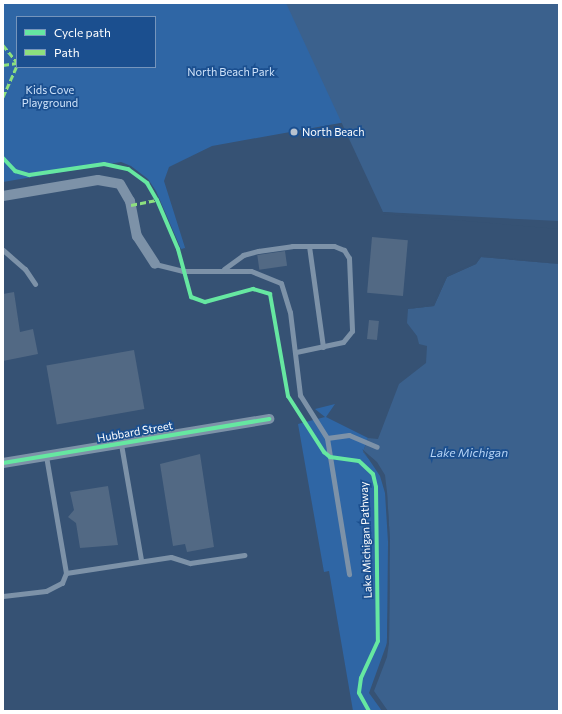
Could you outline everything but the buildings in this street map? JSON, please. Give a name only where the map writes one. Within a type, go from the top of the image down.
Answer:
[{"type":"street","points":[[3,196],[98,180],[120,184],[130,201],[137,236],[155,264]]},
{"type":"street","name":"Hubbard Street","points":[[3,463],[269,418]]},
{"type":"lane","points":[[224,269],[243,255],[309,246],[334,246],[344,250],[349,258],[352,330],[343,342],[296,352]]},
{"type":"lane","points":[[309,246],[323,347]]},
{"type":"lane","points":[[3,250],[25,269],[35,284]]},
{"type":"lane","points":[[155,264],[183,271],[224,269],[251,271],[281,283],[290,312],[300,395],[326,438],[349,574]]},
{"type":"lane","points":[[326,438],[349,435],[377,447]]},
{"type":"lane","points":[[120,444],[140,560]]},
{"type":"lane","points":[[3,596],[46,591],[62,583],[66,573],[46,456]]},
{"type":"lane","points":[[66,573],[140,560],[171,557],[190,563],[244,555]]},
{"type":"green space","name":"North Beach Park","points":[[3,3],[296,3],[357,120],[212,146],[169,167],[164,181],[187,254],[185,248],[181,249],[156,191],[148,179],[131,166],[121,162],[3,182]]},
{"type":"green space","points":[[335,404],[326,417],[368,438],[363,452],[382,475],[387,492],[390,563],[384,711],[353,711],[329,571],[324,572],[298,424],[325,417],[315,409]]},
{"type":"water","points":[[286,3],[559,3],[559,227],[383,212]]},
{"type":"water","name":"Lake Michigan","points":[[481,257],[559,264],[559,711],[384,711],[371,693],[389,643],[390,542],[387,492],[382,475],[363,452],[368,438],[378,439],[399,384],[426,363],[427,346],[419,344],[417,336],[407,323],[408,309],[434,306],[447,277],[476,264]]},
{"type":"pier","points":[[383,212],[559,221],[559,229],[383,214]]},
{"type":"pier","points":[[481,255],[559,264],[481,257],[476,264],[447,277],[434,306],[408,309],[433,304],[446,275],[475,263]]},
{"type":"pier","points":[[362,449],[377,462],[385,475],[387,492],[390,542],[389,643],[387,657],[374,691],[388,711],[382,711],[369,693],[387,643],[388,542],[385,493],[380,476]]},
{"type":"marked path","points":[[3,45],[16,61]]},
{"type":"marked path","points":[[3,65],[16,63]]},
{"type":"marked path","points":[[3,97],[16,68]]},
{"type":"marked path","points":[[131,205],[157,200]]},
{"type":"cycle path","name":"Lake Michigan Pathway","points":[[3,158],[15,171],[29,175],[104,164],[128,169],[147,183],[157,200],[178,249],[191,297],[205,302],[253,289],[270,294],[288,396],[324,452],[330,457],[359,461],[373,474],[376,487],[378,641],[361,678],[359,693],[369,711]]},
{"type":"cycle path","points":[[3,463],[269,419]]},
{"type":"place","name":"North Beach","points":[[294,132]]},
{"type":"park label","name":"Kids Cove Playground","points":[[50,97]]}]
